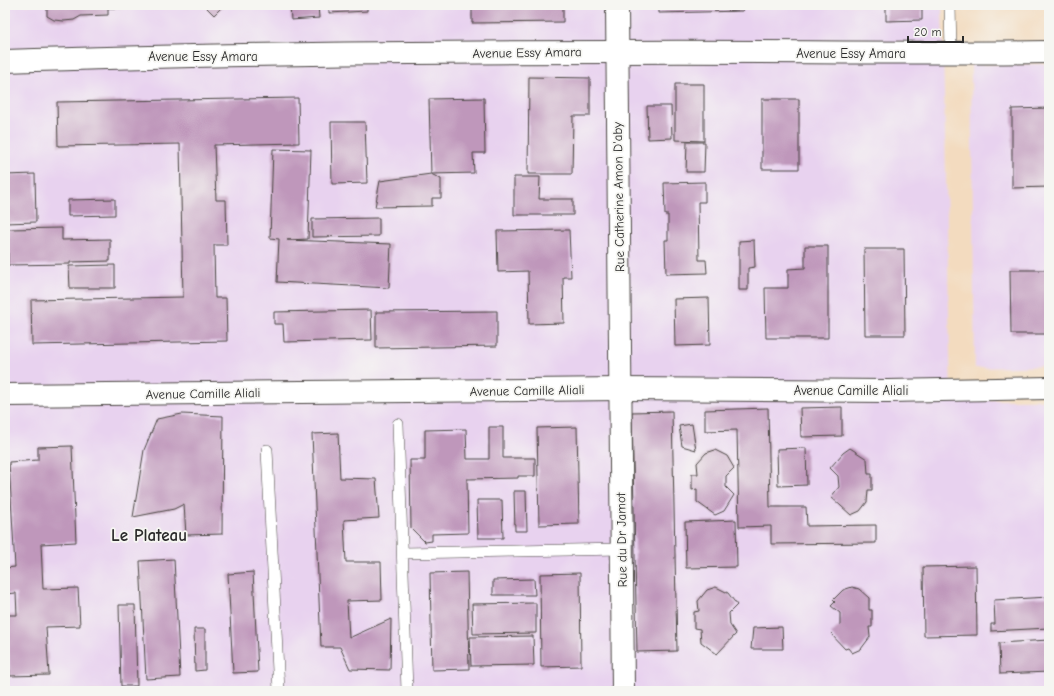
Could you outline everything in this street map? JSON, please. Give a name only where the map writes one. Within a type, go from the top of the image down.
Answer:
[{"type":"street","name":"Rue Catherine Amon D'aby","points":[[617,5],[620,389]]},
{"type":"street","name":"Avenue Essy Amara","points":[[5,61],[137,56],[617,52],[1049,52]]},
{"type":"street","name":"Avenue Camille Aliali","points":[[5,395],[620,389],[888,391],[1049,388]]},
{"type":"street","name":"Rue du Dr Jamot","points":[[620,389],[623,691]]},
{"type":"lane","points":[[950,5],[951,53]]},
{"type":"lane","points":[[398,424],[407,691]]},
{"type":"lane","points":[[267,450],[279,691]]},
{"type":"lane","points":[[402,553],[621,549]]},
{"type":"shaded area","points":[[5,5],[942,5],[951,400],[1049,400],[1049,691],[5,691]]},
{"type":"shaded area","points":[[1049,64],[1049,366],[975,368],[971,65]]},
{"type":"building","points":[[47,5],[126,5],[126,8],[108,8],[108,15],[81,16],[74,20],[64,21],[54,20],[47,16]]},
{"type":"building","points":[[204,5],[224,5],[214,15]]},
{"type":"building","points":[[290,5],[318,5],[319,18],[291,20]]},
{"type":"building","points":[[329,5],[367,5],[367,11],[329,13]]},
{"type":"building","points":[[472,5],[563,5],[563,22],[472,23]]},
{"type":"building","points":[[659,5],[742,5],[743,11],[659,13]]},
{"type":"building","points":[[886,5],[922,5],[922,20],[886,21]]},
{"type":"building","points":[[529,77],[590,78],[590,116],[573,116],[572,174],[528,174]]},
{"type":"building","points":[[675,84],[704,84],[704,141],[675,140]]},
{"type":"building","points":[[298,98],[299,143],[214,145],[216,200],[226,200],[227,245],[214,245],[215,298],[226,298],[227,341],[32,345],[31,300],[183,297],[180,144],[58,146],[57,102]]},
{"type":"building","points":[[484,98],[485,153],[473,153],[474,173],[431,174],[429,99]]},
{"type":"building","points":[[762,99],[799,99],[799,169],[762,169]]},
{"type":"building","points":[[647,106],[671,106],[672,138],[648,139]]},
{"type":"building","points":[[1049,108],[1049,187],[1012,188],[1012,109]]},
{"type":"building","points":[[331,122],[365,122],[367,183],[332,184]]},
{"type":"building","points":[[687,142],[705,142],[704,172],[686,172]]},
{"type":"building","points":[[273,149],[311,150],[308,239],[287,240],[391,244],[389,288],[277,282],[279,239],[270,238]]},
{"type":"building","points":[[35,174],[36,222],[5,223],[5,175]]},
{"type":"building","points":[[431,174],[441,179],[441,198],[432,198],[432,206],[375,207],[380,181]]},
{"type":"building","points":[[514,177],[540,177],[539,199],[573,199],[573,215],[514,215]]},
{"type":"building","points":[[705,182],[705,202],[698,202],[699,260],[706,260],[707,273],[666,274],[665,240],[668,240],[668,215],[665,215],[664,183]]},
{"type":"building","points":[[115,199],[115,215],[68,216],[68,200]]},
{"type":"building","points":[[379,218],[379,236],[312,237],[312,219]]},
{"type":"building","points":[[62,228],[62,240],[110,239],[110,261],[70,262],[70,264],[8,265],[8,229]]},
{"type":"building","points":[[569,230],[571,277],[563,277],[564,323],[529,324],[528,271],[498,272],[497,231]]},
{"type":"building","points":[[754,240],[755,267],[748,268],[748,290],[739,290],[739,241]]},
{"type":"building","points":[[805,246],[828,246],[828,338],[766,338],[765,288],[788,288],[788,269],[805,268]]},
{"type":"building","points":[[864,249],[904,249],[905,335],[865,335]]},
{"type":"building","points":[[115,265],[115,288],[70,288],[69,266]]},
{"type":"building","points":[[1010,270],[1049,270],[1049,334],[1011,334]]},
{"type":"building","points":[[709,298],[710,345],[675,346],[674,299]]},
{"type":"building","points":[[371,310],[372,340],[284,342],[283,324],[274,324],[274,312]]},
{"type":"building","points":[[497,311],[497,346],[376,348],[376,312]]},
{"type":"building","points":[[842,407],[842,436],[801,437],[800,408]]},
{"type":"building","points":[[768,408],[770,507],[806,507],[807,526],[876,525],[876,543],[771,544],[771,526],[739,527],[737,430],[705,431],[705,410]]},
{"type":"building","points":[[672,411],[677,651],[637,652],[632,412]]},
{"type":"building","points":[[182,414],[223,416],[222,534],[186,535],[184,504],[174,509],[133,517],[144,450],[157,419]]},
{"type":"building","points":[[692,424],[696,450],[682,446],[679,426]]},
{"type":"building","points":[[489,427],[503,427],[503,458],[535,458],[535,476],[518,476],[518,478],[467,479],[468,533],[432,534],[432,541],[425,542],[411,528],[410,460],[425,460],[425,430],[466,429],[467,459],[489,459]]},
{"type":"building","points":[[577,427],[579,524],[539,525],[537,428]]},
{"type":"building","points":[[338,433],[340,478],[376,479],[379,518],[344,520],[346,562],[381,562],[382,600],[347,601],[349,638],[391,619],[390,670],[350,669],[340,647],[321,647],[312,434]]},
{"type":"building","points":[[72,446],[76,542],[41,544],[43,589],[78,588],[80,626],[46,627],[49,675],[10,676],[7,615],[17,615],[16,593],[5,594],[5,568],[15,567],[9,462],[38,460],[38,447]]},
{"type":"building","points":[[806,448],[807,485],[778,486],[777,449]]},
{"type":"building","points":[[850,448],[867,459],[868,474],[872,474],[872,490],[868,490],[867,502],[860,511],[851,515],[831,497],[839,487],[838,476],[830,468],[843,453]]},
{"type":"building","points":[[715,450],[727,456],[734,468],[726,476],[726,487],[734,495],[724,511],[715,515],[697,502],[697,489],[692,490],[692,474],[698,474],[697,463],[706,453]]},
{"type":"building","points":[[514,491],[526,491],[527,531],[515,531]]},
{"type":"building","points":[[477,500],[502,500],[503,538],[478,538]]},
{"type":"building","points":[[736,520],[737,567],[686,568],[685,522]]},
{"type":"building","points":[[174,559],[180,677],[146,679],[140,561]]},
{"type":"building","points":[[976,566],[977,635],[924,636],[923,567]]},
{"type":"building","points":[[253,572],[258,672],[233,673],[228,574]]},
{"type":"building","points":[[467,572],[469,669],[432,670],[430,573]]},
{"type":"building","points":[[580,573],[581,666],[541,667],[540,574]]},
{"type":"building","points":[[534,579],[535,595],[493,595],[493,580]]},
{"type":"building","points":[[716,587],[728,593],[737,605],[729,613],[730,625],[736,634],[717,654],[701,642],[700,629],[694,628],[694,612],[699,611],[698,601],[707,590]]},
{"type":"building","points":[[852,587],[859,589],[869,598],[869,610],[872,610],[872,627],[869,627],[870,637],[861,649],[852,653],[848,648],[845,649],[831,634],[840,625],[840,613],[831,606],[835,602],[833,600],[843,590]]},
{"type":"building","points":[[1049,597],[1049,628],[991,631],[991,624],[995,624],[994,600]]},
{"type":"building","points":[[536,603],[536,633],[473,634],[472,604]]},
{"type":"building","points":[[119,605],[135,605],[137,686],[121,686]]},
{"type":"building","points":[[782,627],[783,649],[751,649],[753,628]]},
{"type":"building","points":[[194,629],[205,629],[205,670],[195,671]]},
{"type":"building","points":[[533,636],[534,665],[471,666],[470,637]]},
{"type":"building","points":[[1049,640],[1049,672],[1000,674],[999,643]]},
{"type":"district","name":"Le Plateau","points":[[149,535]]}]
